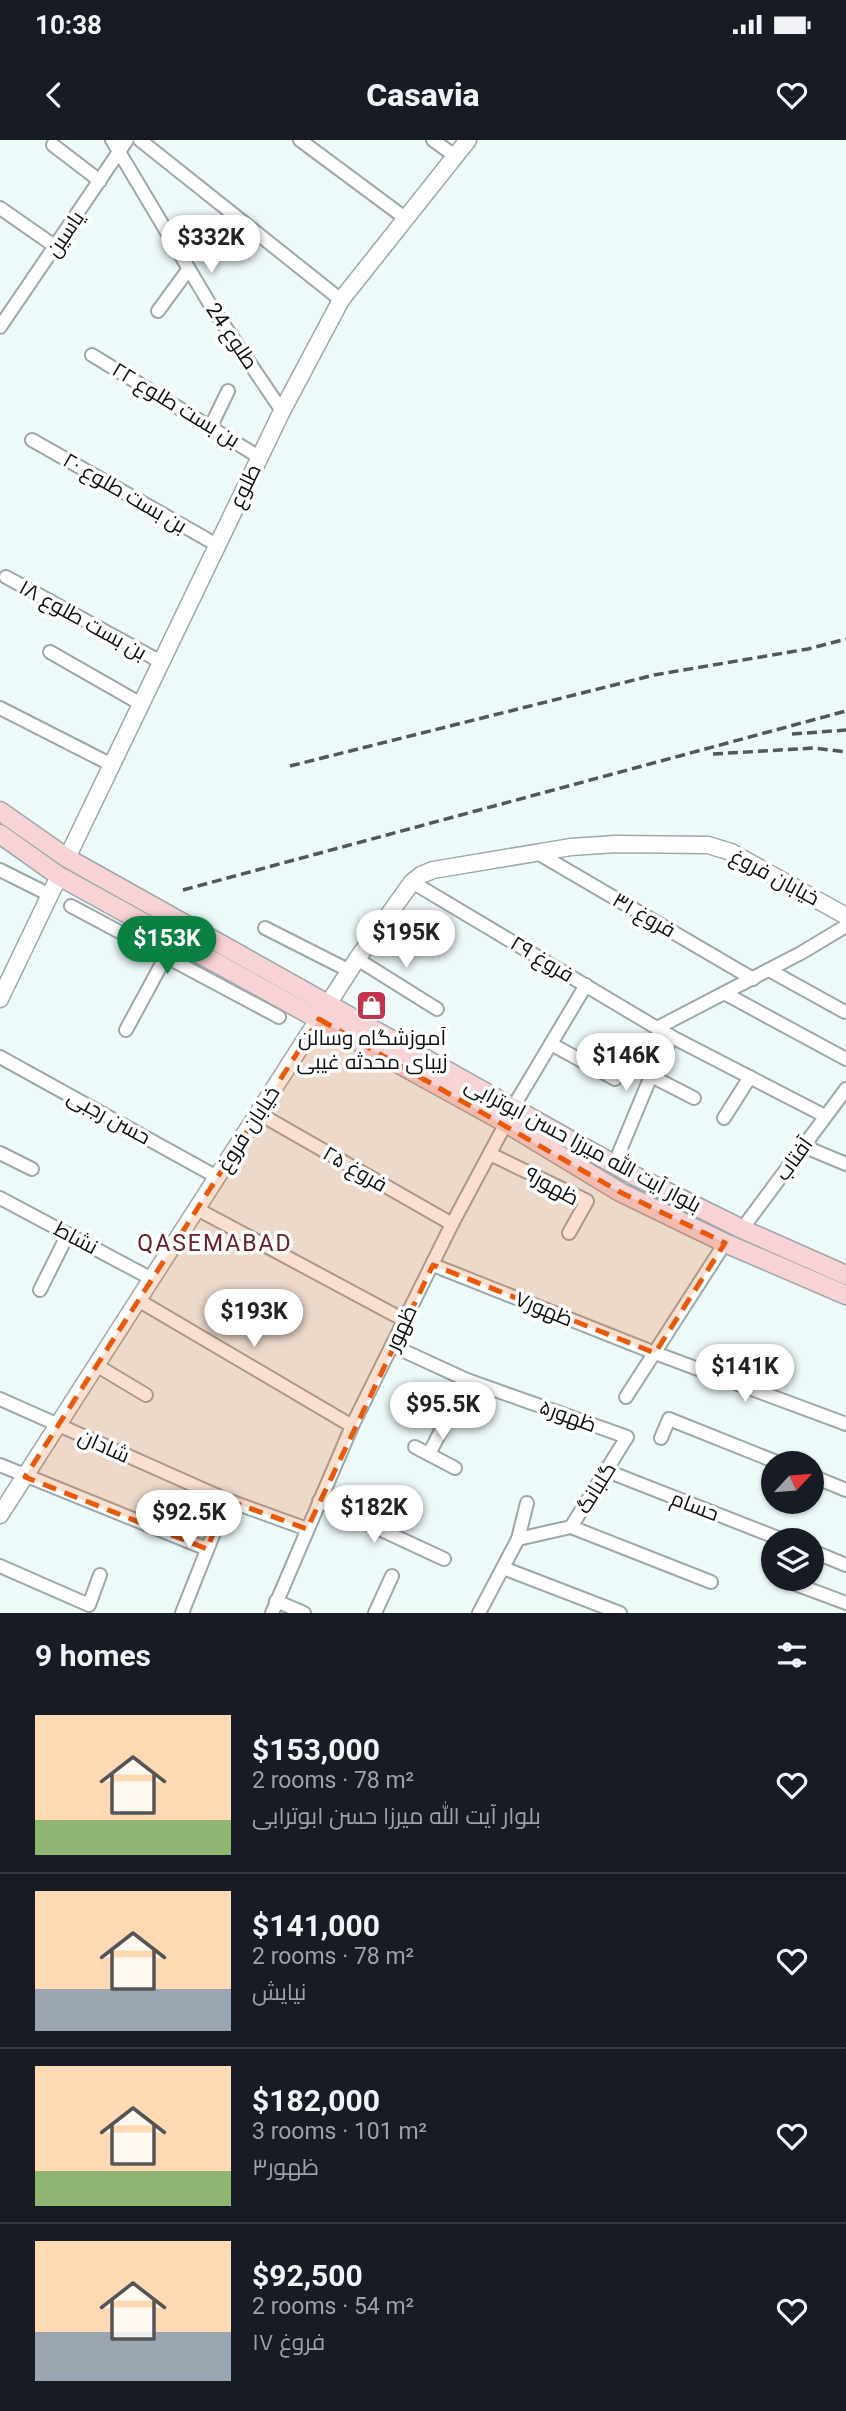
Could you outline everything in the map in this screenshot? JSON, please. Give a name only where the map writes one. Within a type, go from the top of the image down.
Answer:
[{"type":"main road","name":"بلوار آیت الله میرزا حسن ابوترابی","points":[[0,811],[67,858],[323,1012],[509,1116],[742,1229],[846,1275]]},
{"type":"main road","name":"بلوار آیت الله میرزا حسن ابوترابی","points":[[0,834],[59,876],[247,990],[323,1012]]},
{"type":"main road","points":[[59,876],[67,858]]},
{"type":"main road","name":"بلوار آیت الله میرزا حسن ابوترابی","points":[[509,1116],[621,1192],[725,1243],[846,1295]]},
{"type":"street","name":"طلوع 24","points":[[112,140],[188,270],[282,411]]},
{"type":"street","name":"یاسین","points":[[0,327],[127,140]]},
{"type":"street","points":[[140,140],[341,300]]},
{"type":"street","points":[[300,140],[405,218]]},
{"type":"street","points":[[433,140],[455,156]]},
{"type":"street","name":"طلوع","points":[[67,858],[259,457],[341,300],[468,140]]},
{"type":"street","points":[[53,145],[100,181]]},
{"type":"street","points":[[0,208],[56,247]]},
{"type":"street","points":[[158,311],[188,270]]},
{"type":"street","name":"بن بست طلوع ۲۲","points":[[92,355],[259,457]]},
{"type":"street","points":[[211,426],[228,390]]},
{"type":"street","name":"بن بست طلوع ۲۰","points":[[32,440],[217,545]]},
{"type":"street","name":"بن بست طلوع ۱۸","points":[[6,577],[161,662]]},
{"type":"street","points":[[50,652],[141,704]]},
{"type":"street","points":[[0,708],[112,765]]},
{"type":"street","name":"خیابان فروغ","points":[[0,1515],[353,965],[412,882],[421,875],[433,870],[536,852],[616,844],[708,845],[731,852],[846,916]]},
{"type":"street","name":"فروغ ۳۱","points":[[536,852],[753,979]]},
{"type":"street","points":[[0,870],[50,895]]},
{"type":"street","points":[[0,999],[4,980],[59,876]]},
{"type":"street","name":"فروغ ۲۹","points":[[412,882],[672,1037],[825,1116]]},
{"type":"street","points":[[71,906],[166,956],[247,990],[279,1017]]},
{"type":"street","points":[[106,924],[114,907]]},
{"type":"street","points":[[657,1028],[753,979],[846,926]]},
{"type":"street","points":[[265,928],[353,965],[437,1009]]},
{"type":"street","points":[[126,1030],[166,956]]},
{"type":"street","points":[[769,970],[845,1012]]},
{"type":"street","name":"ظهور","points":[[274,1607],[352,1426],[452,1224],[509,1116],[586,985]]},
{"type":"street","points":[[724,993],[846,1059]]},
{"type":"street","points":[[614,1165],[651,1076],[672,1037]]},
{"type":"street","points":[[551,1044],[615,1079]]},
{"type":"street","name":"حسن رجبی","points":[[0,1057],[218,1177]]},
{"type":"street","points":[[651,1076],[694,1098]]},
{"type":"street","points":[[724,1118],[750,1077]]},
{"type":"street","name":"آفتاب","points":[[742,1229],[846,1089]]},
{"type":"street","name":"فروغ ۲۵","points":[[258,1113],[452,1224]]},
{"type":"street","points":[[803,1146],[846,1164]]},
{"type":"street","points":[[0,1153],[32,1169]]},
{"type":"street","name":"ظهور۹","points":[[490,1153],[587,1201],[569,1233]]},
{"type":"street","name":"نشاط","points":[[1,1199],[152,1279]]},
{"type":"street","points":[[197,1209],[404,1320]]},
{"type":"street","points":[[40,1290],[68,1234]]},
{"type":"street","points":[[626,1398],[725,1243]]},
{"type":"street","name":"ظهور۷","points":[[433,1265],[655,1353],[846,1424]]},
{"type":"street","points":[[138,1300],[352,1426]]},
{"type":"street","name":"ظهور۵","points":[[393,1346],[467,1380],[627,1437]]},
{"type":"street","points":[[96,1365],[145,1395]]},
{"type":"street","points":[[429,1454],[467,1380]]},
{"type":"street","name":"شادان","points":[[0,1399],[227,1500],[307,1529]]},
{"type":"street","points":[[661,1438],[669,1419],[761,1456]]},
{"type":"street","name":"گلبانگ","points":[[518,1539],[571,1527],[627,1437]]},
{"type":"street","points":[[415,1447],[455,1468]]},
{"type":"street","points":[[0,1465],[207,1549]]},
{"type":"street","name":"حسام","points":[[607,1471],[761,1531]]},
{"type":"street","points":[[824,1481],[846,1490]]},
{"type":"street","points":[[182,1613],[227,1500]]},
{"type":"street","points":[[319,1501],[444,1559]]},
{"type":"street","points":[[479,1613],[518,1539],[527,1503]]},
{"type":"street","points":[[571,1527],[711,1583]]},
{"type":"street","points":[[824,1556],[846,1565]]},
{"type":"street","points":[[0,1566],[89,1605],[100,1575]]},
{"type":"street","points":[[503,1568],[620,1613]]},
{"type":"street","points":[[375,1613],[392,1576]]},
{"type":"street","points":[[815,1591],[846,1602]]},
{"type":"street","points":[[274,1607],[304,1613]]},
{"type":"highlighted area","points":[[319,1019],[620,1192],[725,1243],[655,1353],[433,1265],[307,1529],[227,1500],[207,1549],[25,1477]]},
{"type":"railway","points":[[290,766],[654,675],[808,649],[846,639]]},
{"type":"railway","points":[[183,890],[846,711]]},
{"type":"railway","points":[[792,734],[846,730]]},
{"type":"railway","points":[[713,754],[814,748],[846,752]]},
{"type":"place","name":"آموزشگاه وسالن زیبای محدثه غیبی","points":[[372,1006]]},
{"type":"district","name":"QASEMABAD","points":[[215,1243]]}]
